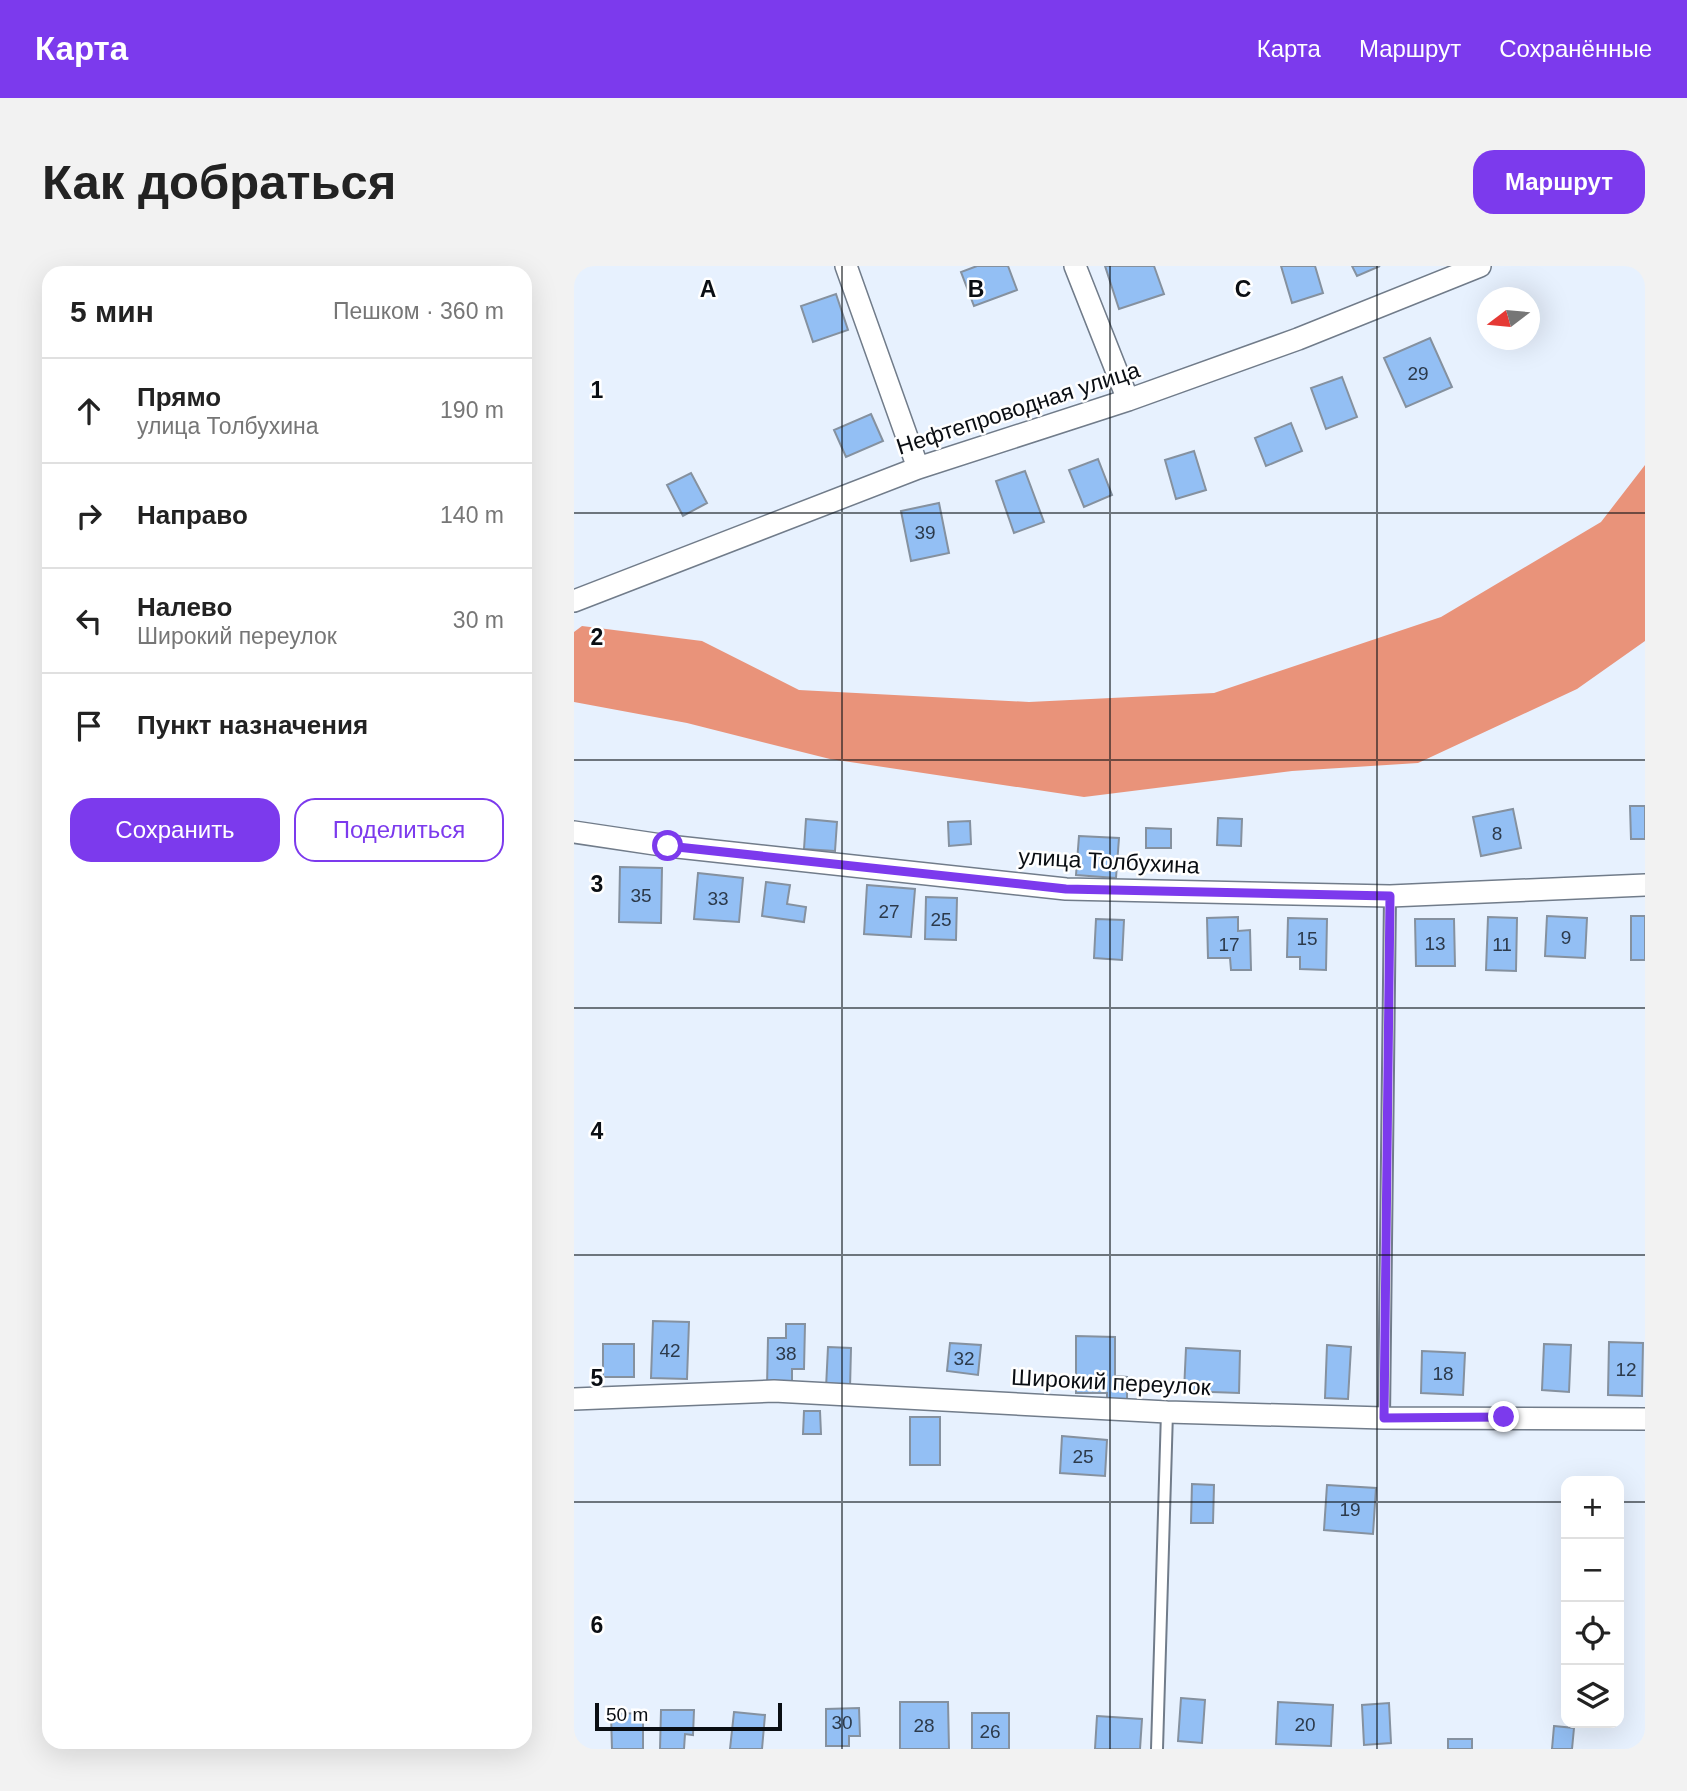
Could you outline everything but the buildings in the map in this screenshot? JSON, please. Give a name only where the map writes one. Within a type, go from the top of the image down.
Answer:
[{"type":"street","points":[[846,266],[918,468]]},
{"type":"street","points":[[1075,266],[1128,400]]},
{"type":"street","name":"Нефтепроводная улица","points":[[574,601],[918,468],[1128,400],[1298,339],[1480,266]]},
{"type":"street","name":"улица Толбухина","points":[[574,832],[668,846],[1066,889],[1390,896],[1645,885]]},
{"type":"street","name":"Широкий переулок","points":[[574,1399],[774,1391],[1167,1412],[1384,1418],[1645,1419]]},
{"type":"lane","points":[[1384,1418],[1390,896]]},
{"type":"lane","points":[[1157,1749],[1167,1412]]},
{"type":"shaded area","points":[[1645,465],[1645,641],[1577,689],[1418,763],[1292,771],[1084,797],[830,759],[687,723],[574,702],[574,632],[582,626],[702,641],[799,690],[1029,702],[1214,693],[1441,617],[1601,522]]},
{"type":"route","points":[[668,846],[1066,889],[1390,896],[1384,1418],[1504,1417]]}]
